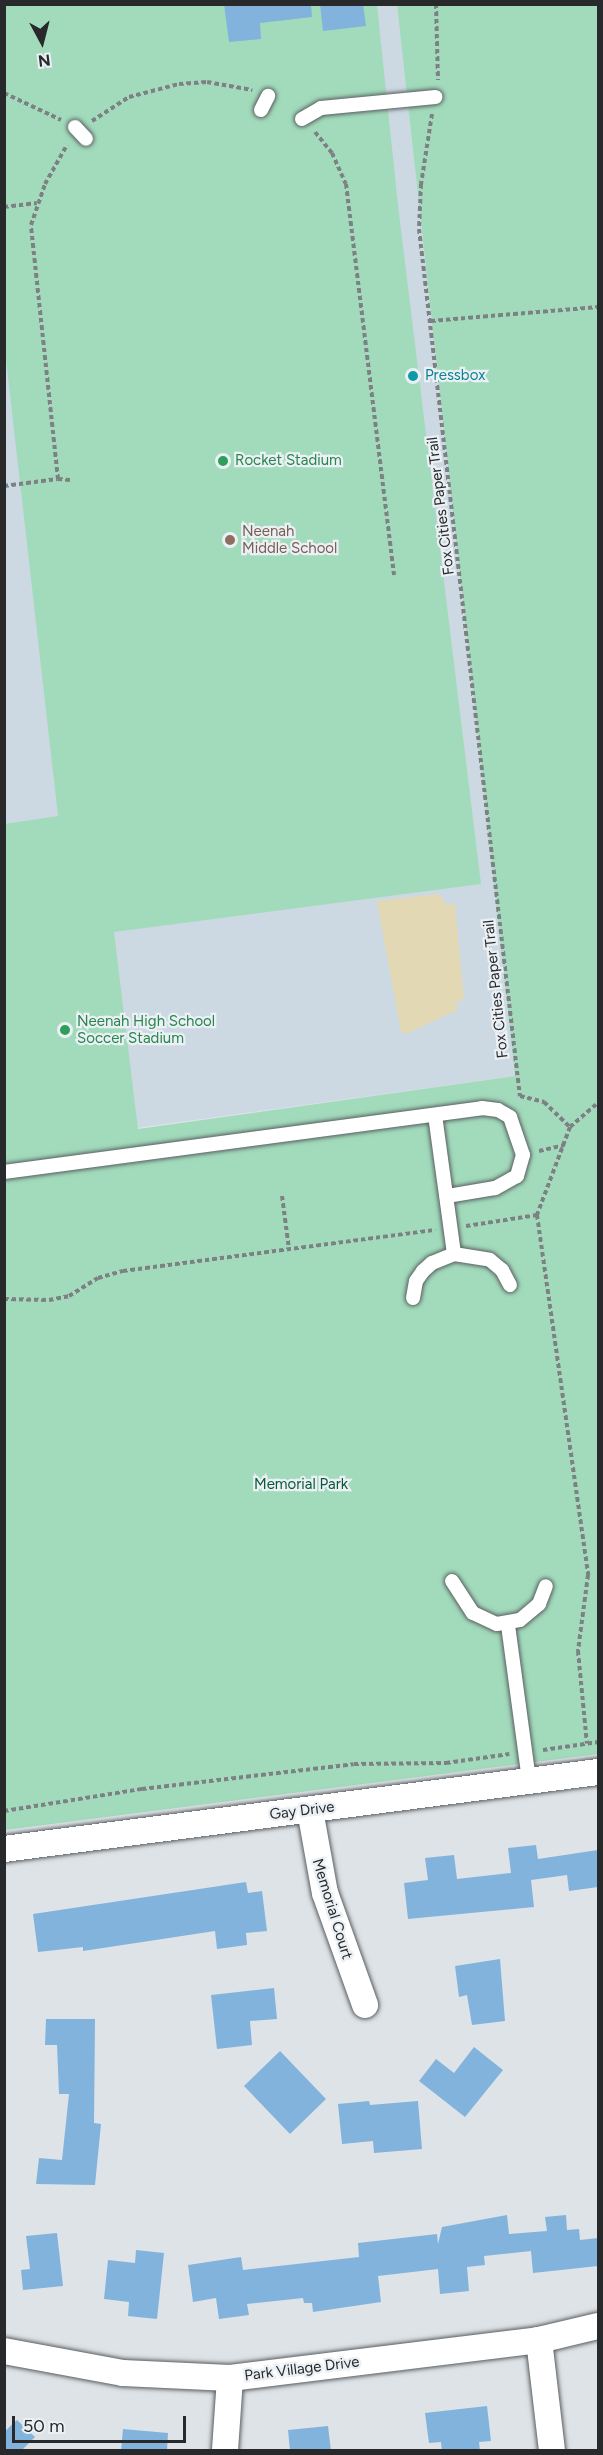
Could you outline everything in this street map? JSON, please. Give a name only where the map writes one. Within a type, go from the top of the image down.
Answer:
[{"type":"street","name":"Gay Drive","points":[[4,1849],[598,1773]]},
{"type":"street","name":"Memorial Court","points":[[309,1810],[325,1893],[365,2005]]},
{"type":"street","name":"Park Village Drive","points":[[4,2351],[123,2373],[230,2378],[539,2340],[598,2326]]},
{"type":"street","points":[[539,2340],[552,2451]]},
{"type":"street","points":[[225,2451],[230,2378]]},
{"type":"lane","points":[[261,110],[268,96]]},
{"type":"lane","points":[[302,120],[321,108],[435,97]]},
{"type":"lane","points":[[4,1172],[435,1115],[498,1110],[516,1127],[523,1155],[517,1176],[507,1184],[447,1196]]},
{"type":"lane","points":[[435,1115],[454,1254]]},
{"type":"lane","points":[[413,1298],[416,1281],[423,1271],[432,1263],[454,1254],[490,1260],[502,1270],[510,1285]]},
{"type":"lane","points":[[452,1581],[473,1613],[488,1622],[508,1625],[539,1604],[546,1586]]},
{"type":"lane","points":[[508,1625],[529,1781]]},
{"type":"path","points":[[58,479],[31,225],[37,203],[61,154],[80,132],[129,98],[179,84],[207,82],[268,96]]},
{"type":"path","points":[[4,93],[80,132]]},
{"type":"path","points":[[302,120],[332,153],[346,184],[394,575]]},
{"type":"path","name":"Fox Cities Paper Trail","points":[[421,184],[419,229],[520,1096],[544,1102],[570,1127]]},
{"type":"path","points":[[4,207],[37,203]]},
{"type":"path","points":[[431,321],[598,308]]},
{"type":"path","points":[[4,486],[58,479],[70,480]]},
{"type":"path","points":[[587,1744],[578,1651],[588,1575],[537,1215],[570,1127],[598,1103]]},
{"type":"path","points":[[523,1155],[565,1145]]},
{"type":"path","points":[[282,1196],[289,1249]]},
{"type":"path","points":[[4,1299],[49,1300],[69,1296],[98,1278],[123,1271],[537,1215]]},
{"type":"path","points":[[4,1811],[142,1789],[354,1764],[446,1763],[598,1742]]},
{"type":"shaded area","name":"Rocket Stadium","points":[[4,5],[397,5],[515,1076],[5,1146]]},
{"type":"green space","name":"Memorial Park","points":[[5,5],[377,5],[398,205],[481,884],[114,932],[138,1129],[515,1076],[397,5],[598,5],[598,1754],[5,1830],[4,824],[58,816],[5,351]]},
{"type":"sand","points":[[439,894],[447,905],[455,904],[464,1000],[457,1001],[457,1010],[406,1034],[401,1032],[377,901]]},
{"type":"building","points":[[224,4],[311,4],[312,17],[260,23],[261,39],[229,42]]},
{"type":"building","points":[[320,4],[363,4],[366,26],[323,31]]},
{"type":"building","points":[[536,1845],[538,1859],[598,1850],[598,1887],[569,1891],[567,1875],[531,1880],[534,1907],[408,1919],[404,1883],[428,1880],[425,1858],[454,1855],[457,1879],[511,1873],[508,1848]]},
{"type":"building","points":[[246,1882],[248,1893],[262,1891],[267,1931],[246,1933],[247,1945],[217,1949],[215,1931],[83,1951],[83,1947],[38,1952],[33,1914]]},
{"type":"building","points":[[500,1959],[505,2021],[472,2025],[467,1995],[459,1997],[455,1966]]},
{"type":"building","points":[[274,1988],[277,2019],[250,2021],[252,2045],[217,2049],[211,1995]]},
{"type":"building","points":[[46,2019],[95,2019],[94,2123],[101,2124],[95,2185],[36,2184],[39,2158],[62,2160],[69,2094],[59,2094],[57,2045],[45,2045]]},
{"type":"building","points":[[474,2047],[503,2070],[465,2117],[419,2081],[436,2059],[454,2073]]},
{"type":"building","points":[[280,2051],[326,2099],[290,2134],[244,2086]]},
{"type":"building","points":[[369,2101],[370,2105],[418,2101],[422,2149],[374,2153],[373,2141],[342,2144],[338,2104]]},
{"type":"building","points":[[507,2215],[509,2234],[547,2231],[545,2217],[566,2215],[567,2230],[579,2229],[580,2240],[598,2238],[598,2266],[533,2273],[531,2251],[484,2256],[485,2265],[467,2267],[469,2291],[440,2294],[438,2269],[378,2276],[381,2302],[313,2312],[312,2303],[304,2303],[303,2298],[247,2304],[249,2315],[219,2319],[216,2298],[193,2302],[188,2265],[241,2257],[243,2270],[359,2257],[358,2243],[437,2234],[438,2244],[442,2227]]},
{"type":"building","points":[[57,2233],[63,2286],[23,2290],[21,2270],[30,2269],[26,2236]]},
{"type":"building","points":[[136,2250],[164,2253],[157,2319],[128,2316],[129,2302],[104,2299],[108,2260],[135,2263]]},
{"type":"building","points":[[487,2406],[491,2441],[479,2442],[480,2451],[442,2451],[441,2442],[429,2443],[425,2413]]},
{"type":"building","points":[[17,2420],[35,2437],[21,2451],[4,2451],[4,2432]]},
{"type":"building","points":[[328,2426],[331,2451],[290,2451],[288,2430]]},
{"type":"building","points":[[123,2429],[168,2433],[167,2451],[121,2451]]},
{"type":"place","name":"Pressbox","points":[[413,376]]},
{"type":"place","name":"Rocket Stadium","points":[[223,461]]},
{"type":"place","name":"Neenah Middle School","points":[[230,540]]},
{"type":"place","name":"Neenah High School Soccer Stadium","points":[[65,1030]]}]
